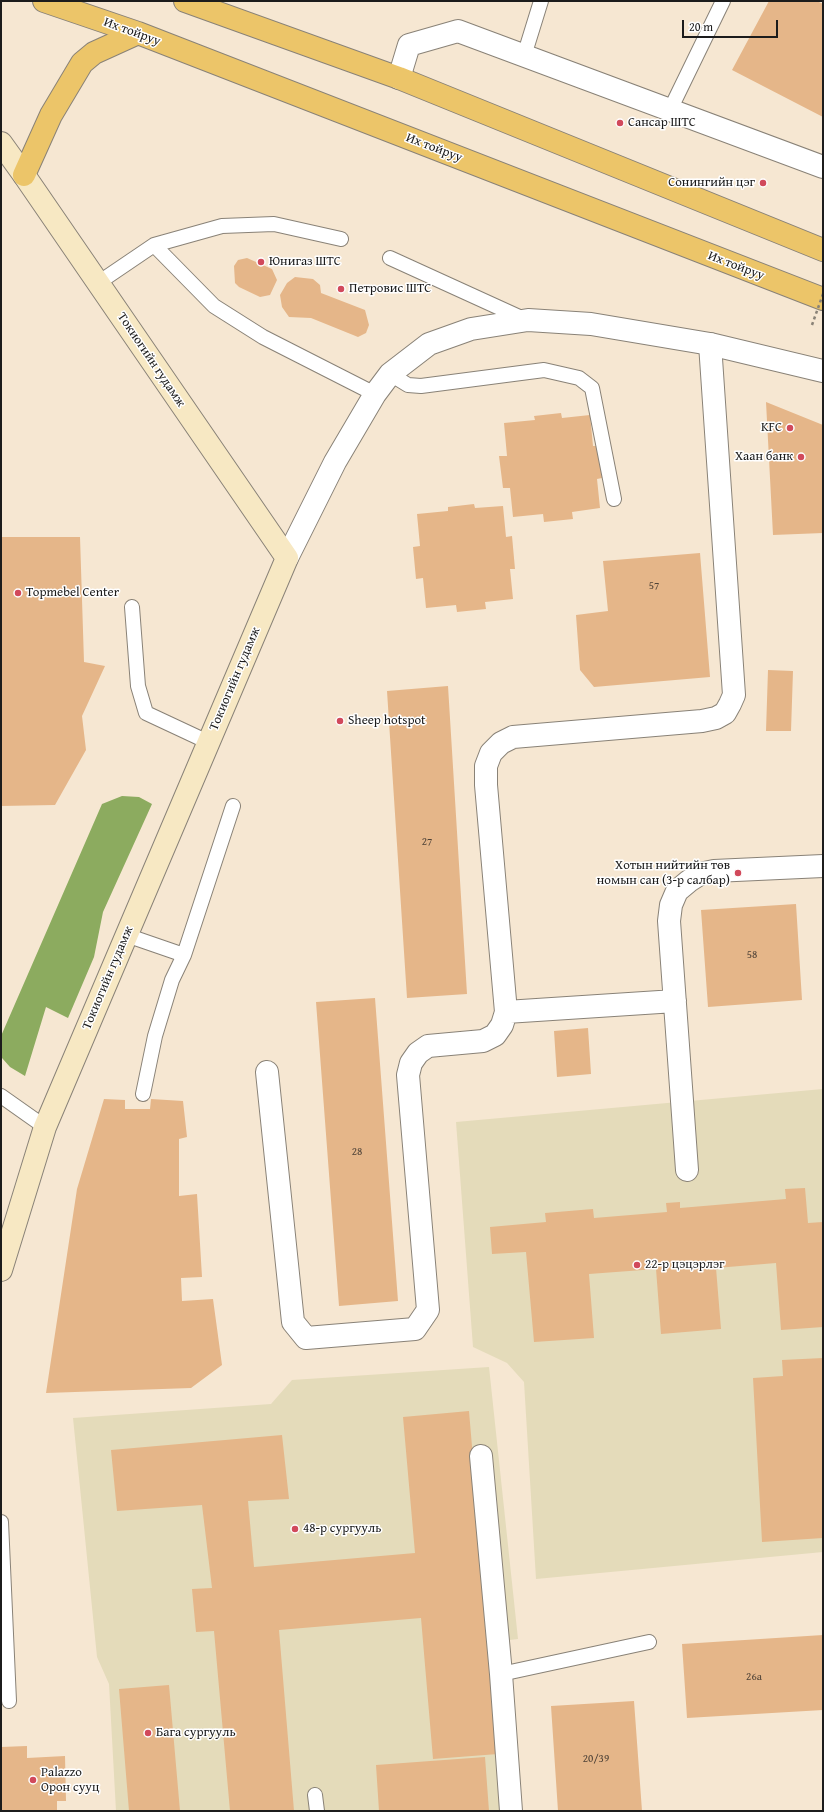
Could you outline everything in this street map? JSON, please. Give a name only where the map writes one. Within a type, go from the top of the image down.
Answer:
[{"type":"main road","name":"Их тойруу","points":[[44,1],[138,34],[823,300]]},
{"type":"main road","points":[[185,1],[399,78],[823,250]]},
{"type":"main road","points":[[24,175],[51,115],[82,63],[94,53],[138,34]]},
{"type":"main road","name":"Токиогийн гудамж","points":[[1,143],[287,558],[45,1127],[1,1270]]},
{"type":"street","points":[[399,78],[409,45],[458,31],[823,167]]},
{"type":"street","points":[[287,558],[335,462],[375,394],[390,374],[429,344],[472,329],[528,320],[592,324],[710,344],[823,371]]},
{"type":"street","points":[[267,1072],[293,1322],[306,1338],[415,1328],[428,1310],[408,1075],[411,1063],[418,1053],[428,1046],[483,1041],[495,1035],[502,1025],[506,1012],[486,785],[486,766],[491,753],[501,743],[513,737],[702,721],[716,718],[725,713],[734,695],[710,344]]},
{"type":"street","points":[[688,1170],[669,921],[671,905],[677,891],[700,874],[714,871],[823,866]]},
{"type":"street","points":[[506,1012],[675,1001]]},
{"type":"street","points":[[482,1456],[501,1674],[510,1811]]},
{"type":"lane","points":[[524,56],[541,1]]},
{"type":"lane","points":[[670,110],[723,1]]},
{"type":"lane","points":[[98,283],[154,245],[222,226],[274,224],[341,238]]},
{"type":"lane","points":[[154,245],[214,306],[263,337],[375,394]]},
{"type":"lane","points":[[390,258],[528,320]]},
{"type":"lane","points":[[390,374],[408,385],[421,386],[544,370],[579,378],[592,388],[614,499]]},
{"type":"lane","points":[[132,607],[138,686],[146,713],[208,742]]},
{"type":"lane","points":[[143,1094],[155,1036],[172,980],[184,955],[233,806]]},
{"type":"lane","points":[[126,935],[184,955]]},
{"type":"lane","points":[[1,1096],[45,1127]]},
{"type":"lane","points":[[1,1522],[9,1701]]},
{"type":"lane","points":[[501,1674],[649,1642]]},
{"type":"lane","points":[[316,1795],[317,1811]]},
{"type":"path","points":[[812,325],[823,294]]},
{"type":"shaded area","points":[[823,1089],[823,1552],[536,1579],[524,1382],[507,1363],[473,1347],[456,1122]]},
{"type":"shaded area","name":"48-р сургууль","points":[[489,1367],[518,1639],[493,1642],[502,1811],[116,1811],[109,1684],[97,1657],[73,1418],[271,1404],[292,1380]]},
{"type":"green space","points":[[122,796],[139,797],[152,804],[103,912],[94,957],[68,1018],[46,1007],[25,1076],[10,1067],[2,1058],[1,1036],[102,804]]},
{"type":"building","points":[[769,1],[817,1],[823,4],[823,117],[732,70]]},
{"type":"building","points":[[247,258],[272,269],[277,280],[270,295],[260,297],[239,287],[235,283],[234,266],[238,260]]},
{"type":"building","points":[[295,277],[313,279],[320,285],[321,293],[365,310],[369,325],[366,333],[358,337],[311,318],[289,317],[282,307],[280,295],[287,283]]},
{"type":"building","points":[[766,402],[823,425],[823,533],[773,535]]},
{"type":"building","points":[[561,413],[562,418],[590,415],[593,446],[599,446],[602,478],[597,479],[600,508],[572,512],[573,519],[544,522],[543,514],[513,517],[510,488],[503,488],[499,456],[507,456],[504,423],[535,420],[534,416]]},
{"type":"building","points":[[474,504],[475,508],[503,506],[506,537],[512,536],[515,569],[510,569],[513,599],[485,602],[486,609],[457,612],[456,605],[426,608],[423,578],[416,579],[413,547],[420,546],[417,514],[448,511],[448,507]]},
{"type":"building","points":[[1,537],[80,537],[84,662],[105,666],[82,716],[86,750],[55,805],[1,806]]},
{"type":"building","points":[[700,553],[710,677],[594,687],[580,670],[576,615],[608,611],[603,561]]},
{"type":"building","points":[[768,670],[793,671],[791,731],[766,731]]},
{"type":"building","points":[[448,686],[467,994],[407,998],[387,691]]},
{"type":"building","points":[[796,904],[802,1000],[708,1007],[701,910]]},
{"type":"building","points":[[375,998],[398,1301],[339,1306],[316,1002]]},
{"type":"building","points":[[588,1028],[591,1074],[557,1077],[554,1031]]},
{"type":"building","points":[[104,1099],[125,1100],[125,1109],[150,1109],[151,1099],[183,1101],[187,1137],[179,1139],[179,1196],[197,1194],[202,1277],[181,1278],[182,1301],[213,1299],[222,1365],[191,1388],[46,1393],[77,1189]]},
{"type":"building","name":"22-р цэцэрлэг","points":[[805,1188],[808,1223],[823,1222],[823,1327],[781,1330],[776,1263],[716,1268],[721,1329],[661,1334],[656,1269],[589,1274],[594,1338],[534,1342],[526,1252],[492,1254],[490,1227],[546,1222],[545,1213],[593,1209],[594,1218],[667,1212],[666,1203],[680,1202],[680,1208],[786,1199],[785,1189]]},
{"type":"building","points":[[823,1358],[823,1538],[762,1542],[753,1378],[783,1376],[782,1360]]},
{"type":"building","points":[[469,1411],[498,1754],[433,1759],[421,1618],[279,1630],[294,1811],[230,1811],[214,1631],[196,1632],[192,1589],[212,1588],[202,1505],[117,1511],[111,1450],[282,1435],[289,1499],[248,1501],[254,1567],[415,1553],[403,1417]]},
{"type":"building","points":[[823,1635],[823,1710],[687,1718],[682,1644]]},
{"type":"building","name":"Бага сургууль","points":[[169,1685],[180,1811],[129,1811],[119,1689]]},
{"type":"building","points":[[634,1701],[642,1811],[558,1811],[551,1706]]},
{"type":"building","name":"Palazzo Орон сууц","points":[[27,1746],[27,1758],[65,1756],[66,1801],[57,1801],[57,1811],[1,1811],[1,1747]]},
{"type":"building","points":[[485,1757],[489,1811],[379,1811],[376,1765]]},
{"type":"place","name":"Сансар ШТС","points":[[620,123]]},
{"type":"place","name":"Сонингийн цэг","points":[[763,183]]},
{"type":"place","name":"Юнигаз ШТС","points":[[261,262]]},
{"type":"place","name":"Петровис ШТС","points":[[341,289]]},
{"type":"place","name":"KFC","points":[[790,428]]},
{"type":"place","name":"Хаан банк","points":[[801,457]]},
{"type":"place","name":"Topmebel Center","points":[[18,593]]},
{"type":"place","name":"Sheep hotspot","points":[[340,721]]},
{"type":"place","name":"Хотын нийтийн төв номын сан (3-р салбар)","points":[[738,873]]},
{"type":"place","name":"22-р цэцэрлэг","points":[[637,1265]]},
{"type":"place","name":"48-р сургууль","points":[[295,1529]]},
{"type":"place","name":"Бага сургууль","points":[[148,1733]]},
{"type":"place","name":"Palazzo Орон сууц","points":[[33,1780]]}]
